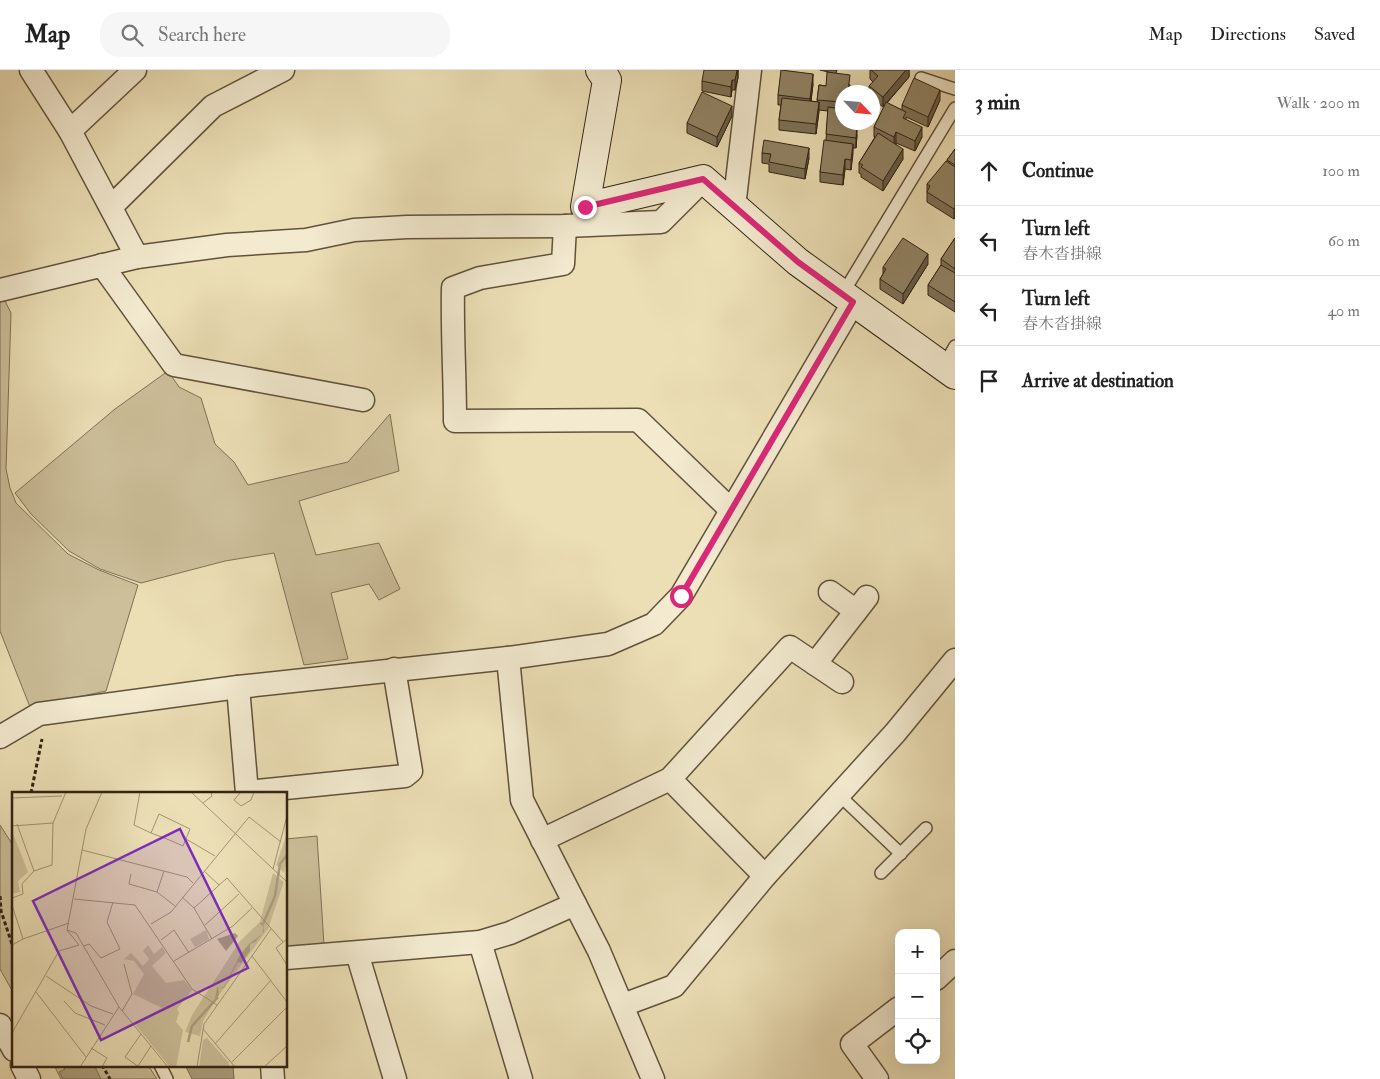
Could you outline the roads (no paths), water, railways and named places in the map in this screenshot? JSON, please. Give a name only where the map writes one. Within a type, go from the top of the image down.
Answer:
[{"type":"main road","points":[[600,70],[607,80],[585,207],[703,180],[798,262],[848,299],[951,363]]},
{"type":"street","points":[[31,70],[70,131],[137,257]]},
{"type":"street","points":[[70,131],[135,70]]},
{"type":"street","points":[[111,207],[213,106],[283,70]]},
{"type":"street","points":[[734,207],[750,70]]},
{"type":"street","points":[[0,290],[137,257],[227,246],[306,240],[363,230],[407,227],[565,226],[661,222],[703,180]]},
{"type":"street","points":[[565,226],[563,264],[480,278],[453,288],[452,351],[455,367],[455,421],[638,420],[732,510]]},
{"type":"street","points":[[102,265],[174,365],[363,400]]},
{"type":"street","points":[[0,737],[39,714],[238,687],[508,658],[608,644],[654,624],[681,596],[732,510],[848,299]]},
{"type":"street","points":[[816,664],[861,604],[830,592]]},
{"type":"street","points":[[542,840],[670,779],[790,647],[842,682]]},
{"type":"street","points":[[508,658],[522,800],[575,904],[623,1005],[653,1079]]},
{"type":"street","points":[[623,1005],[674,986],[765,876],[894,733],[955,660]]},
{"type":"street","points":[[238,687],[247,792],[405,776],[411,771],[394,669]]},
{"type":"street","points":[[670,779],[765,876]]},
{"type":"street","points":[[288,958],[480,942],[510,933],[575,904]]},
{"type":"street","points":[[480,942],[521,1079]]},
{"type":"street","points":[[358,953],[395,1079]]},
{"type":"street","points":[[940,975],[955,961]]},
{"type":"street","points":[[877,1079],[852,1044],[895,1011]]},
{"type":"street","points":[[0,1025],[12,1046]]},
{"type":"street","points":[[22,1066],[29,1079]]},
{"type":"street","points":[[272,1066],[273,1079]]},
{"type":"lane","points":[[921,78],[955,88]]},
{"type":"lane","points":[[848,299],[955,108]]},
{"type":"lane","points":[[838,794],[900,854]]},
{"type":"lane","points":[[881,873],[926,828]]},
{"type":"lane","points":[[160,1066],[167,1079]]}]
